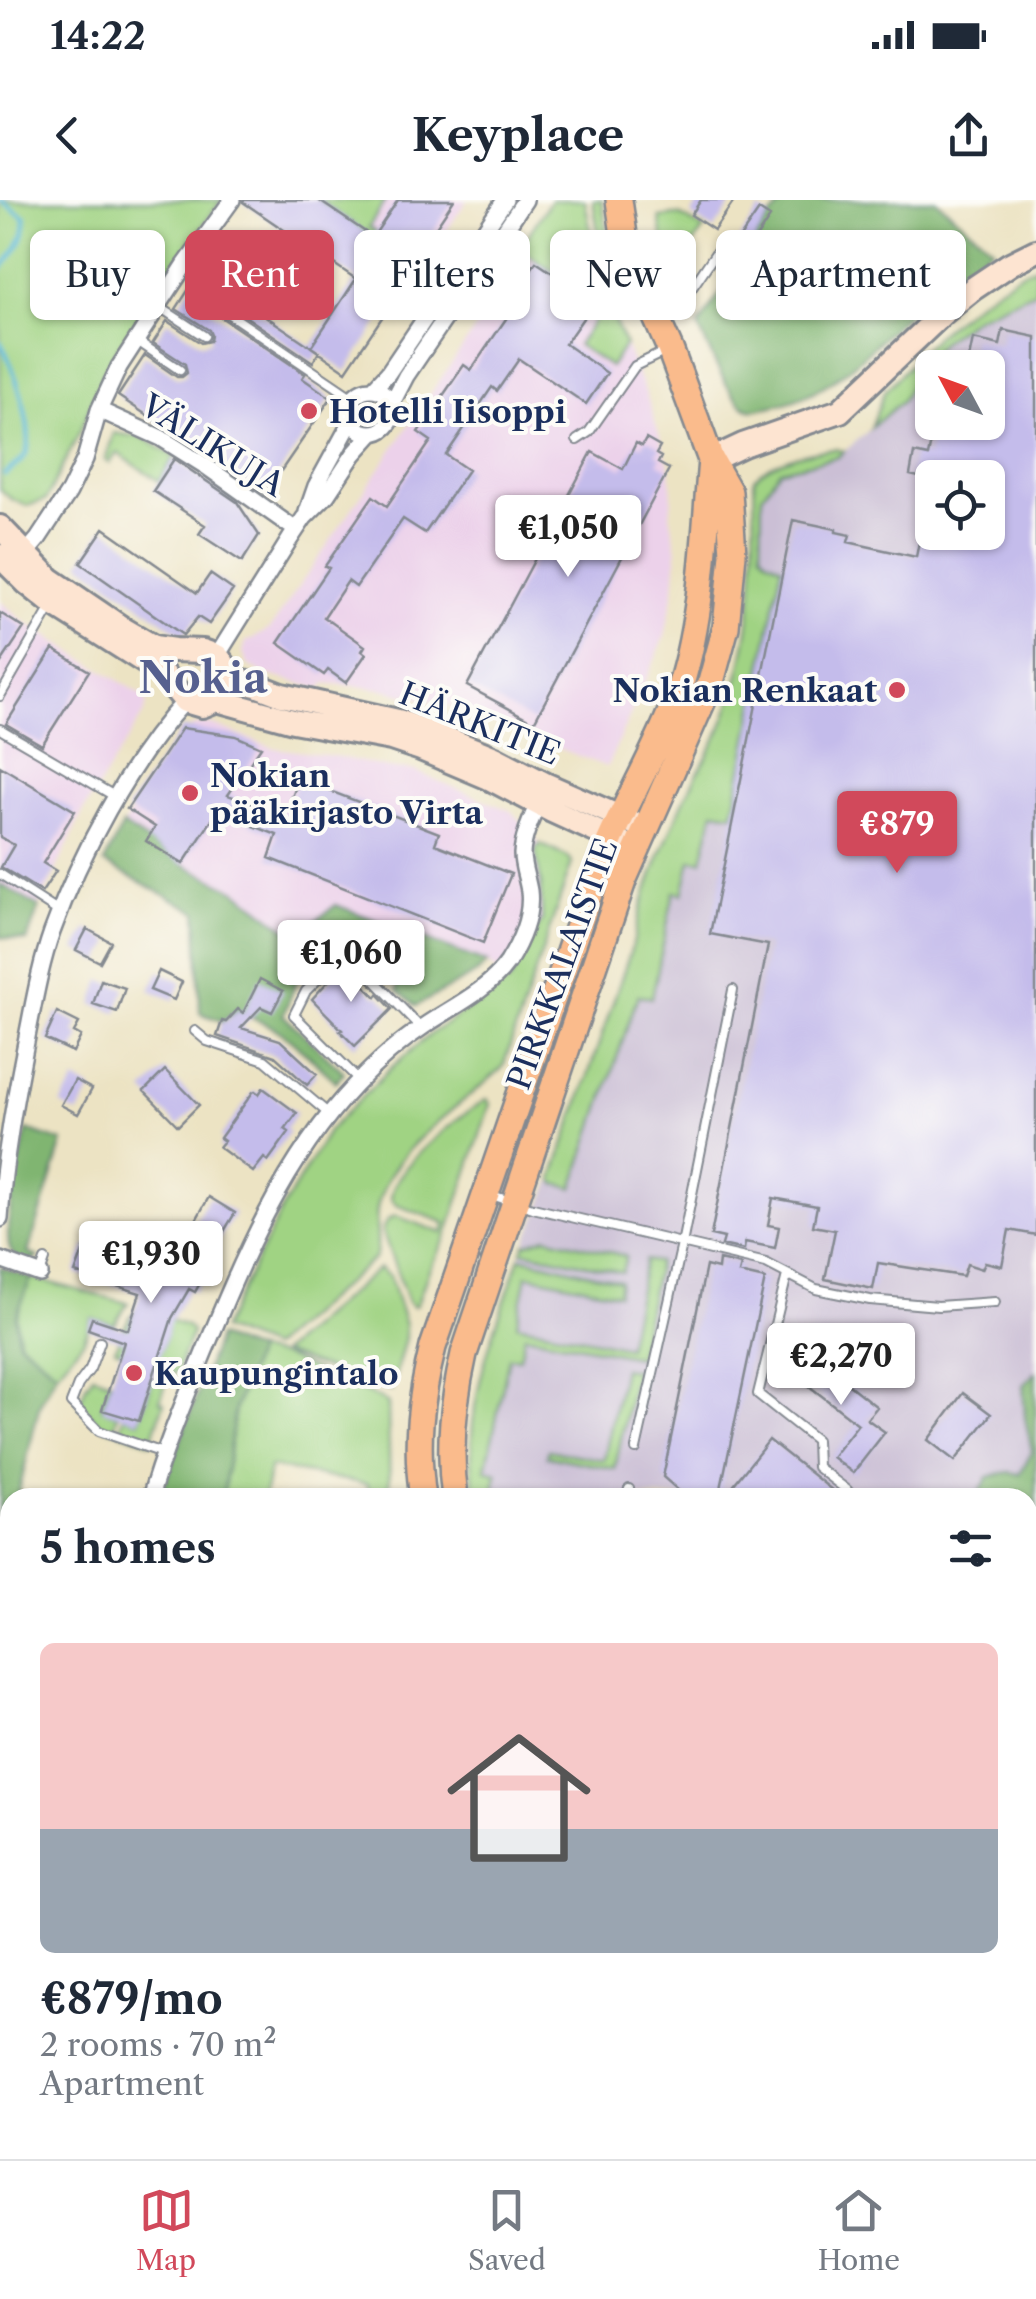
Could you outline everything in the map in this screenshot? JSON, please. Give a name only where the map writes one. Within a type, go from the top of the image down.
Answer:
[{"type":"main road","points":[[618,200],[623,230]]},
{"type":"main road","points":[[656,320],[712,460],[840,411],[942,314],[974,288],[1036,251]]},
{"type":"main road","name":"PIRKKALAISTIE","points":[[418,1488],[419,1412],[437,1334],[615,827],[659,738],[686,662],[698,600],[712,460]]},
{"type":"main road","name":"PIRKKALAISTIE","points":[[454,1488],[452,1428],[464,1354],[602,940],[641,839],[711,682],[726,628],[732,554],[729,492],[712,460]]},
{"type":"main road","points":[[0,526],[12,560],[53,604],[147,662],[180,693],[202,706],[223,694],[228,678],[224,662],[206,654],[154,647],[50,579],[12,560]]},
{"type":"main road","points":[[180,693],[175,670],[180,662],[206,654]]},
{"type":"main road","name":"HÄRKITIE","points":[[228,678],[430,732],[494,758],[541,794]]},
{"type":"main road","name":"HÄRKITIE","points":[[217,700],[391,739],[541,794],[641,839]]},
{"type":"street","points":[[165,296],[232,200]]},
{"type":"street","points":[[300,524],[351,422],[349,406],[353,398],[372,389],[388,373],[505,200]]},
{"type":"street","points":[[206,654],[354,454],[392,420],[392,403],[416,362],[525,200]]},
{"type":"street","points":[[12,560],[38,539],[69,492],[85,459],[99,410],[119,367],[149,320]]},
{"type":"street","points":[[372,389],[392,403]]},
{"type":"street","name":"VÄLIKUJA","points":[[99,410],[161,438],[300,524]]},
{"type":"street","points":[[351,422],[372,434]]},
{"type":"street","points":[[0,1219],[7,1140],[39,979],[60,912],[116,798],[180,693]]},
{"type":"street","points":[[153,1488],[163,1453],[214,1330],[264,1218],[290,1171],[329,1114],[388,1052],[487,985],[509,960],[527,923],[530,906],[522,851],[541,794]]},
{"type":"street","points":[[0,1260],[43,1268]]},
{"type":"lane","points":[[696,282],[716,254]]},
{"type":"lane","points":[[165,311],[204,336]]},
{"type":"lane","points":[[237,320],[353,398]]},
{"type":"lane","points":[[136,340],[180,370]]},
{"type":"lane","points":[[577,440],[589,432],[635,366],[670,349]]},
{"type":"lane","points":[[0,696],[53,604]]},
{"type":"lane","points":[[0,728],[116,798]]},
{"type":"lane","points":[[0,874],[60,912]]},
{"type":"lane","points":[[360,1080],[294,1015],[306,991],[343,954],[350,954],[422,1028]]},
{"type":"lane","points":[[636,1449],[682,1244],[732,990]]},
{"type":"lane","points":[[194,1031],[207,1042],[265,1060],[329,1114]]},
{"type":"lane","points":[[486,1194],[766,1262],[816,1289],[870,1300],[938,1306],[995,1302]]},
{"type":"lane","points":[[787,1275],[758,1394],[816,1440],[817,1467],[844,1488]]},
{"type":"lane","points":[[100,1342],[71,1403],[99,1431],[163,1453]]},
{"type":"shaded area","points":[[318,200],[467,200],[447,230],[362,230]]},
{"type":"shaded area","points":[[530,257],[550,271],[550,320],[595,320],[577,345],[610,367],[625,345],[670,468],[670,514],[677,551],[665,636],[607,767],[453,707],[383,689],[325,683],[320,689],[262,673],[247,664],[243,652],[246,642],[270,629],[481,320],[530,320]]},
{"type":"shaded area","points":[[1036,291],[1036,1372],[1023,1385],[1032,1451],[1020,1475],[988,1477],[982,1488],[495,1488],[497,1474],[486,1470],[510,1356],[525,1335],[637,1357],[658,1262],[645,1260],[628,1347],[517,1324],[527,1275],[617,1294],[620,1282],[520,1257],[522,1251],[621,1272],[533,1240],[525,1244],[553,1178],[556,1184],[573,1188],[639,995],[652,997],[674,891],[683,893],[691,860],[702,861],[714,811],[732,814],[767,559],[761,552],[762,496],[780,470],[838,457],[901,402],[915,377],[915,440],[1005,440],[1005,350],[935,350],[976,317]]},
{"type":"shaded area","points":[[0,601],[26,623],[142,695],[147,703],[84,810],[39,907],[0,884]]},
{"type":"shaded area","points":[[202,724],[274,748],[412,770],[511,811],[540,844],[535,850],[542,920],[510,981],[487,963],[336,905],[297,936],[238,892],[183,864],[123,825],[179,740],[192,727]]},
{"type":"green space","points":[[0,200],[222,200],[200,230],[185,230],[185,250],[165,279],[165,230],[30,230],[30,320],[138,320],[104,372],[46,500],[27,506],[0,489]]},
{"type":"green space","points":[[318,200],[386,200],[369,227],[373,230],[362,230]]},
{"type":"green space","points":[[551,200],[585,200],[591,230],[550,230],[550,270],[530,256],[530,232]]},
{"type":"green space","points":[[593,200],[602,200],[607,230],[598,230]]},
{"type":"green space","points":[[787,200],[936,200],[993,248],[966,267],[966,230],[761,230]]},
{"type":"green space","points":[[679,215],[704,229],[696,240],[696,230],[661,230],[659,218]]},
{"type":"green space","points":[[1036,266],[1036,291],[976,317],[935,350],[923,350],[955,320],[966,320],[966,311],[981,299]]},
{"type":"green space","points":[[716,300],[716,320],[901,320],[835,379],[793,401],[759,409],[745,407],[732,393],[698,327]]},
{"type":"green space","points":[[595,320],[614,320],[625,345],[610,367],[577,345]]},
{"type":"green space","points":[[915,359],[915,377],[901,402],[871,428],[884,392]]},
{"type":"green space","points":[[114,433],[142,437],[175,457],[159,481],[117,453],[110,463],[105,460]]},
{"type":"green space","points":[[835,449],[844,451],[838,457],[780,470],[762,496],[761,552],[782,566],[733,814],[714,811],[702,861],[691,860],[683,894],[674,892],[652,998],[638,995],[573,1188],[556,1184],[553,1178],[633,944],[648,887],[733,696],[751,604],[754,478],[792,458]]},
{"type":"green space","points":[[123,825],[183,864],[238,892],[296,936],[336,905],[487,963],[477,973],[416,1006],[397,991],[398,981],[377,954],[357,944],[336,941],[316,949],[304,963],[283,1015],[344,1072],[336,1082],[282,1034],[238,1009],[222,1021],[200,1013],[197,912],[104,863]]},
{"type":"green space","points":[[540,844],[568,857],[572,863],[503,1067],[430,1128],[398,1163],[378,1204],[375,1258],[271,1348],[222,1329],[283,1207],[329,1130],[432,1033],[510,981],[542,920],[535,850]]},
{"type":"green space","points":[[0,884],[39,907],[27,941],[0,937]]},
{"type":"green space","points":[[487,1099],[490,1104],[447,1236],[413,1307],[383,1228],[396,1216],[443,1233],[446,1223],[396,1205],[391,1198],[395,1185],[415,1157]]},
{"type":"green space","points":[[27,1130],[63,1142],[28,1253],[38,1257],[29,1263],[13,1255],[8,1239],[13,1191]]},
{"type":"green space","points":[[546,1237],[626,1256],[622,1272],[522,1251],[525,1244]]},
{"type":"green space","points":[[520,1257],[620,1281],[618,1294],[527,1275],[517,1324],[627,1347],[645,1260],[658,1262],[638,1357],[525,1335],[520,1358],[509,1357],[486,1470],[497,1473],[494,1488],[475,1488],[475,1405],[490,1345]]},
{"type":"green space","points":[[0,1267],[31,1278],[16,1317],[18,1341],[57,1372],[40,1404],[20,1488],[0,1488]]},
{"type":"green space","points":[[379,1268],[390,1277],[405,1325],[391,1391],[281,1353]]},
{"type":"green space","points":[[31,1278],[128,1303],[114,1325],[92,1318],[84,1340],[57,1372],[19,1341],[16,1318]]},
{"type":"green space","points":[[136,1308],[187,1326],[192,1332],[176,1374],[156,1367],[168,1328],[121,1351],[115,1349]]},
{"type":"green space","points":[[218,1337],[256,1351],[235,1408],[224,1488],[163,1488]]},
{"type":"green space","points":[[256,1351],[285,1357],[379,1398],[388,1404],[390,1488],[368,1488],[367,1484],[270,1467],[266,1488],[224,1488],[235,1408]]},
{"type":"green space","points":[[623,1368],[635,1370],[615,1469],[547,1456],[548,1450],[604,1460]]},
{"type":"green space","points":[[1036,1372],[1036,1488],[982,1488],[988,1477],[1009,1472],[1020,1474],[1032,1451],[1023,1385]]},
{"type":"green space","points":[[93,1375],[111,1381],[102,1409],[118,1415],[113,1430],[102,1426],[79,1404]]},
{"type":"green space","points":[[153,1379],[166,1384],[151,1443],[119,1432],[124,1416],[139,1421]]},
{"type":"building","points":[[318,200],[363,230],[354,230],[354,278],[334,264],[334,230],[284,230],[243,202]]},
{"type":"building","points":[[398,200],[454,200],[434,230],[378,230]]},
{"type":"building","points":[[701,200],[735,200],[714,230],[691,215]]},
{"type":"building","points":[[759,210],[770,217],[761,230],[745,230]]},
{"type":"building","points":[[536,262],[550,271],[550,320],[582,320],[565,344],[607,373],[586,404],[519,359],[497,391],[492,387],[446,455],[468,470],[425,533],[403,519],[356,587],[348,581],[324,617],[365,646],[362,651],[366,654],[346,683],[328,670],[324,675],[278,643],[373,496],[387,506],[431,441],[418,432],[464,365],[471,370],[505,320],[530,320],[530,271]]},
{"type":"building","points":[[354,282],[354,320],[380,320],[346,371],[311,347],[329,320],[334,320],[334,312]]},
{"type":"building","points":[[185,295],[185,315],[176,309]]},
{"type":"building","points":[[193,320],[225,320],[305,374],[302,378],[331,398],[265,494],[118,396],[145,355],[177,377],[187,373],[185,364],[153,343],[167,321],[201,343],[210,341],[209,330]]},
{"type":"building","points":[[251,320],[271,320],[319,352],[313,362]]},
{"type":"building","name":"Nokian Renkaat","points":[[1003,330],[1036,337],[1036,1235],[1009,1230],[1002,1266],[985,1262],[982,1269],[967,1264],[963,1276],[878,1263],[873,1289],[825,1279],[835,1230],[813,1226],[817,1206],[773,1198],[768,1225],[779,1227],[775,1248],[745,1242],[744,1250],[722,1245],[724,1238],[711,1235],[768,945],[710,934],[793,520],[836,529],[850,535],[848,542],[916,557],[917,550],[1005,550],[1005,460],[915,460],[915,476],[910,475],[914,453],[928,456],[931,440],[1005,440],[1005,350],[971,350],[973,339],[1000,345]]},
{"type":"building","points":[[646,439],[660,447],[656,454],[661,457],[658,463],[669,469],[534,722],[467,686],[592,452],[623,469],[636,443],[642,446]]},
{"type":"building","points":[[174,459],[237,502],[259,535],[242,562],[199,534],[205,525],[153,491]]},
{"type":"building","points":[[104,528],[197,593],[210,574],[233,590],[209,624],[198,617],[183,635],[80,563]]},
{"type":"building","points":[[0,613],[24,628],[0,664]]},
{"type":"building","points":[[53,649],[89,671],[42,745],[6,724]]},
{"type":"building","points":[[182,728],[236,736],[261,747],[228,795],[284,817],[299,779],[439,833],[435,844],[511,874],[483,943],[269,858],[277,835],[249,824],[252,818],[221,806],[183,864],[146,841],[155,827],[127,809]]},
{"type":"building","points":[[0,766],[75,811],[43,863],[56,871],[42,892],[1,867],[14,845],[0,837]]},
{"type":"building","points":[[87,929],[111,942],[100,962],[76,950]]},
{"type":"building","points":[[344,964],[392,1009],[355,1046],[312,999]]},
{"type":"building","points":[[159,971],[182,982],[174,1000],[150,990]]},
{"type":"building","points":[[260,979],[283,991],[272,1012],[261,1007],[241,1028],[280,1040],[317,1074],[307,1085],[275,1056],[217,1036],[222,1021],[226,1022],[238,1009],[243,1013]]},
{"type":"building","points":[[101,980],[125,988],[117,1012],[93,1004]]},
{"type":"building","points":[[57,1012],[79,1023],[74,1032],[81,1036],[73,1052],[45,1039]]},
{"type":"building","points":[[165,1070],[199,1105],[178,1126],[144,1091]]},
{"type":"building","points":[[75,1080],[92,1089],[78,1114],[61,1105]]},
{"type":"building","points":[[263,1088],[297,1113],[268,1161],[264,1158],[253,1172],[219,1147],[224,1141],[220,1138],[253,1092],[259,1094]]},
{"type":"building","points":[[209,1197],[235,1213],[199,1273],[204,1276],[195,1292],[189,1289],[172,1318],[139,1421],[102,1410],[124,1342],[88,1329],[92,1318],[128,1330],[140,1293],[75,1273],[85,1246],[166,1273]]},
{"type":"building","points":[[719,1260],[741,1265],[739,1273],[765,1279],[721,1488],[676,1488],[663,1477],[706,1266],[718,1269]]},
{"type":"building","points":[[803,1349],[877,1407],[867,1419],[885,1432],[853,1473],[832,1457],[858,1424],[787,1369]]},
{"type":"building","points":[[963,1393],[991,1414],[955,1461],[928,1440]]},
{"type":"building","points":[[769,1440],[829,1488],[731,1488]]},
{"type":"waterway","points":[[0,200],[25,217],[25,225],[14,252],[0,270]]},
{"type":"waterway","points":[[0,342],[11,365],[28,426],[27,451],[5,474]]},
{"type":"place","name":"Hotelli Iisoppi","points":[[309,411]]},
{"type":"place","name":"Nokian Renkaat","points":[[897,690]]},
{"type":"place","name":"Nokian pääkirjasto Virta","points":[[190,793]]},
{"type":"place","name":"Kaupungintalo","points":[[134,1373]]},
{"type":"district","name":"Nokia","points":[[203,678]]}]
